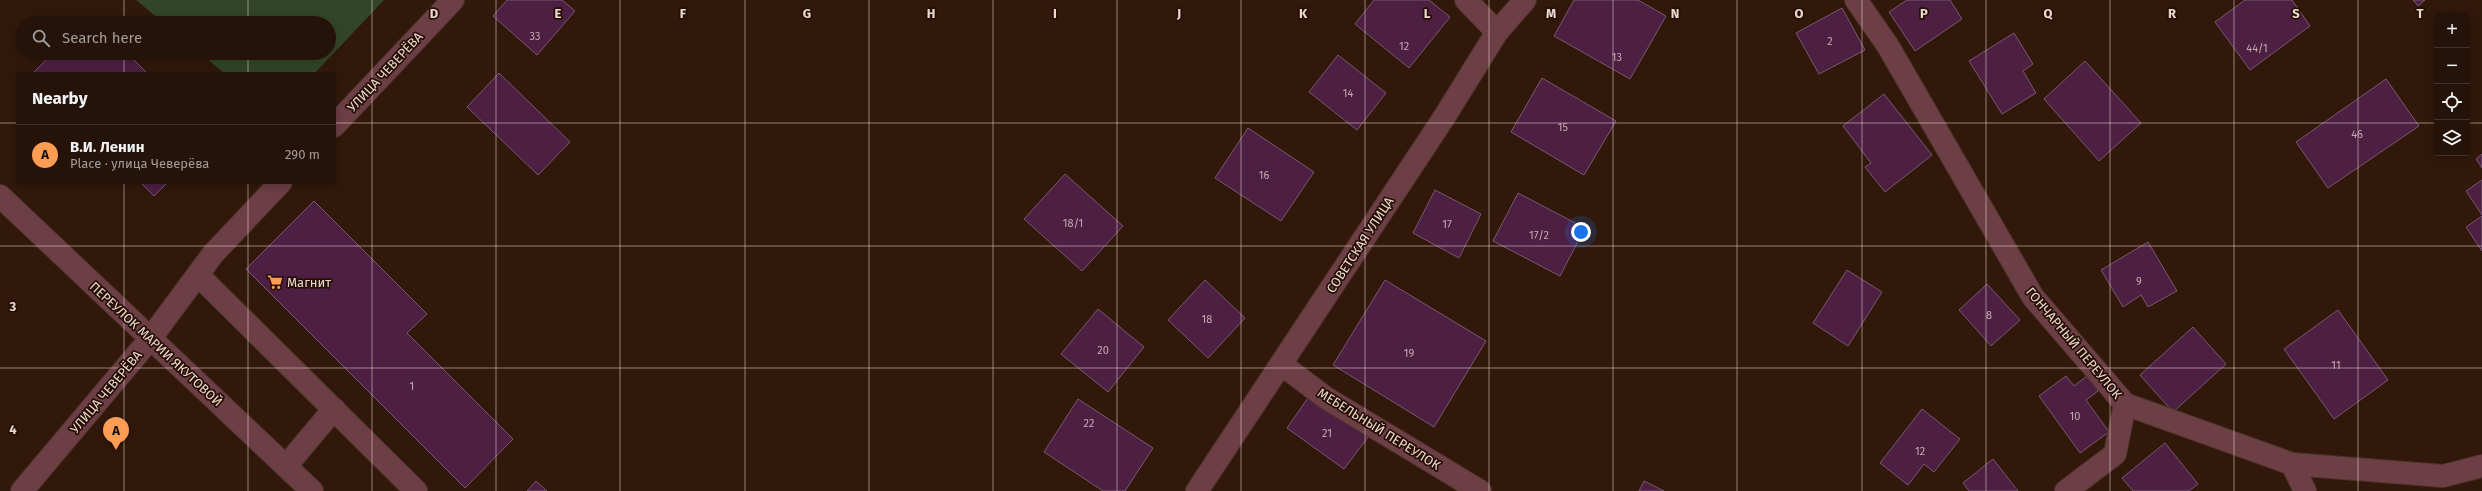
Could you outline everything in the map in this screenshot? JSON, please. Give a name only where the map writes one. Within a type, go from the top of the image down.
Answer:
[{"type":"street","name":"УЛИЦА ЧЕВЕРЁВА","points":[[336,124],[453,0]]},
{"type":"street","points":[[1466,0],[1497,32]]},
{"type":"street","name":"СОВЕТСКАЯ УЛИЦА","points":[[1197,491],[1443,119],[1497,32],[1525,0]]},
{"type":"street","name":"ГОНЧАРНЫЙ ПЕРЕУЛОК","points":[[1856,0],[1888,46],[2033,297],[2125,404],[2292,464],[2443,476],[2482,466]]},
{"type":"street","name":"УЛИЦА ЧЕВЕРЁВА","points":[[22,491],[150,339],[213,254],[279,184]]},
{"type":"street","name":"ПЕРЕУЛОК МАРИИ ЯКУТОВОЙ","points":[[0,196],[312,491]]},
{"type":"street","points":[[198,275],[416,491]]},
{"type":"street","name":"МЕБЕЛЬНЫЙ ПЕРЕУЛОК","points":[[1281,364],[1326,398],[1480,491]]},
{"type":"street","points":[[2066,491],[2115,454],[2125,404]]},
{"type":"street","points":[[286,466],[334,409]]},
{"type":"street","points":[[2292,464],[2305,491]]},
{"type":"green space","points":[[136,0],[384,0],[336,51],[336,16],[155,16]]},
{"type":"green space","points":[[208,60],[327,60],[316,72],[223,72]]},
{"type":"building","points":[[507,0],[562,0],[575,11],[537,55],[493,16]]},
{"type":"building","points":[[1374,0],[1429,0],[1450,17],[1409,68],[1355,24]]},
{"type":"building","points":[[1574,0],[1638,0],[1666,16],[1630,79],[1554,36]]},
{"type":"building","points":[[1907,0],[1950,0],[1962,19],[1915,51],[1889,12]]},
{"type":"building","points":[[2245,0],[2292,0],[2310,26],[2250,70],[2215,22]]},
{"type":"building","points":[[2413,0],[2425,0],[2418,6]]},
{"type":"building","points":[[1842,8],[1865,50],[1819,74],[1796,33]]},
{"type":"building","points":[[2014,33],[2033,64],[2023,71],[2036,93],[2002,114],[1969,61]]},
{"type":"building","points":[[1338,55],[1386,93],[1357,130],[1309,92]]},
{"type":"building","points":[[46,60],[134,60],[146,72],[34,72]]},
{"type":"building","points":[[2085,61],[2141,123],[2099,161],[2044,99]]},
{"type":"building","points":[[499,73],[570,142],[538,175],[467,107]]},
{"type":"building","points":[[1542,78],[1616,121],[1584,175],[1511,132]]},
{"type":"building","points":[[2386,79],[2419,126],[2328,188],[2296,142]]},
{"type":"building","points":[[1884,94],[1932,155],[1885,192],[1865,167],[1871,163],[1843,126]]},
{"type":"building","points":[[1248,128],[1314,172],[1281,221],[1215,178]]},
{"type":"building","points":[[2482,154],[2482,168],[2476,159]]},
{"type":"building","points":[[1065,174],[1123,226],[1082,271],[1024,219]]},
{"type":"building","points":[[2482,180],[2482,215],[2466,191]]},
{"type":"building","points":[[142,184],[166,184],[154,196]]},
{"type":"building","points":[[1435,190],[1481,214],[1459,258],[1413,233]]},
{"type":"building","points":[[1518,193],[1585,228],[1560,276],[1493,241]]},
{"type":"building","points":[[314,201],[427,314],[407,333],[513,439],[465,488],[246,269]]},
{"type":"building","points":[[2482,216],[2482,251],[2466,227]]},
{"type":"building","points":[[2148,242],[2177,291],[2148,307],[2141,295],[2123,307],[2101,270]]},
{"type":"building","points":[[1847,270],[1882,292],[1848,346],[1813,323]]},
{"type":"building","points":[[1205,280],[1245,318],[1208,358],[1168,320]]},
{"type":"building","points":[[1385,280],[1486,341],[1434,427],[1333,365]]},
{"type":"building","points":[[1987,284],[2020,320],[1991,346],[1959,310]]},
{"type":"building","points":[[1098,309],[1144,347],[1108,392],[1061,354]]},
{"type":"building","points":[[2338,310],[2388,380],[2334,419],[2284,349]]},
{"type":"building","points":[[2193,327],[2226,364],[2173,412],[2140,375]]},
{"type":"building","points":[[2066,376],[2074,386],[2087,376],[2098,391],[2086,400],[2109,432],[2080,453],[2039,396]]},
{"type":"building","points":[[1310,395],[1368,437],[1344,469],[1287,428]]},
{"type":"building","points":[[1078,399],[1153,448],[1125,491],[1103,491],[1044,452]]},
{"type":"building","points":[[1922,409],[1960,439],[1934,472],[1924,464],[1908,485],[1880,463]]},
{"type":"building","points":[[2165,443],[2198,484],[2189,491],[2133,491],[2122,478]]},
{"type":"building","points":[[1993,459],[2018,491],[1969,491],[1963,483]]},
{"type":"building","points":[[536,481],[547,491],[527,491]]},
{"type":"building","points":[[1644,481],[1664,491],[1639,491]]},
{"type":"place","name":"Магнит","points":[[275,282]]},
{"type":"place","name":"В.И. Ленин","points":[[116,450]]}]
